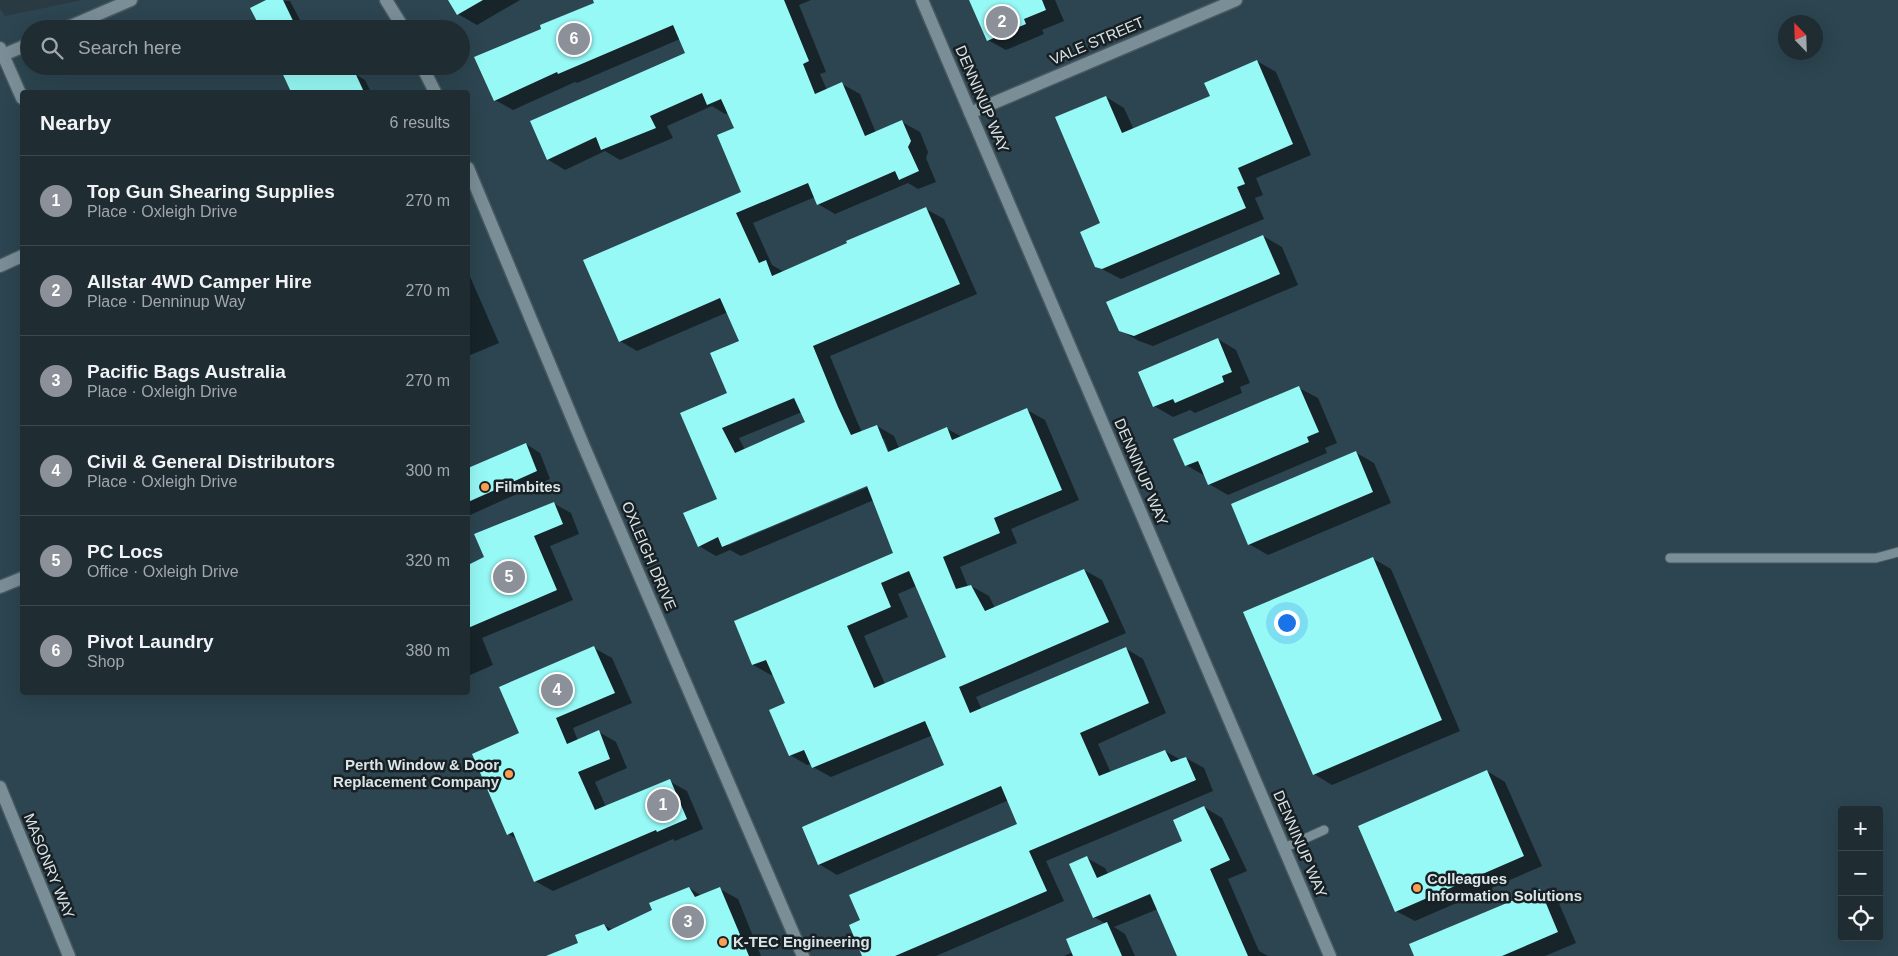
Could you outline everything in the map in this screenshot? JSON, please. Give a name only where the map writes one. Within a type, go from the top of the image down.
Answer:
[{"type":"street","points":[[84,20],[130,0]]},
{"type":"street","points":[[386,0],[398,20]]},
{"type":"street","name":"DENNINUP WAY","points":[[922,0],[1330,956]]},
{"type":"street","name":"VALE STREET","points":[[970,113],[1236,0]]},
{"type":"street","points":[[20,46],[2,51],[20,93]]},
{"type":"street","points":[[426,75],[434,90]]},
{"type":"street","name":"OXLEIGH DRIVE","points":[[470,173],[585,448],[804,956]]},
{"type":"street","points":[[0,266],[20,257]]},
{"type":"street","points":[[0,587],[20,579]]},
{"type":"street","name":"MASONRY WAY","points":[[0,787],[69,956]]},
{"type":"lane","points":[[1670,558],[1876,558],[1898,552]]},
{"type":"lane","points":[[1284,848],[1324,830]]},
{"type":"shaded area","points":[[82,0],[1898,0],[1898,956],[0,956],[0,8],[5,16]]},
{"type":"building","points":[[266,0],[283,0],[293,20],[256,20],[250,8]]},
{"type":"building","points":[[448,0],[483,0],[457,15]]},
{"type":"building","points":[[593,0],[784,0],[809,61],[803,64],[815,94],[842,82],[865,136],[902,120],[911,141],[908,147],[919,171],[899,180],[895,171],[817,205],[808,183],[736,213],[759,263],[766,260],[772,276],[847,243],[846,241],[926,207],[960,284],[813,346],[838,407],[851,435],[877,425],[888,452],[947,427],[952,440],[1027,408],[1062,490],[994,518],[1000,533],[943,557],[956,589],[971,585],[985,611],[1084,569],[1109,622],[959,687],[970,713],[1126,647],[1149,703],[1080,733],[1099,776],[1165,750],[1171,762],[1186,757],[1196,780],[1029,851],[1047,891],[895,956],[862,956],[849,925],[860,920],[849,895],[1017,824],[1001,786],[818,865],[802,827],[944,765],[925,721],[812,768],[804,750],[789,756],[769,710],[785,703],[766,660],[752,665],[734,621],[893,553],[867,486],[722,547],[718,537],[698,547],[683,513],[717,499],[680,413],[727,393],[710,353],[739,341],[720,298],[619,342],[583,260],[741,192],[717,135],[734,128],[721,99],[707,105],[702,93],[650,116],[656,128],[601,150],[596,137],[547,160],[530,121],[685,53],[673,25],[558,74],[557,72],[494,101],[474,57],[541,29],[540,25],[594,3]],"holes":[[[794,398],[805,422],[735,453],[722,428]],[[909,571],[946,657],[874,688],[847,626],[891,607],[881,583]]]},
{"type":"building","points":[[969,0],[1042,0],[1046,10],[1024,19],[1026,24],[987,41]]},
{"type":"building","points":[[1257,60],[1293,144],[1238,168],[1245,184],[1237,187],[1246,208],[1102,269],[1095,267],[1080,232],[1100,223],[1055,117],[1106,96],[1122,133],[1210,96],[1204,83]]},
{"type":"building","points":[[283,75],[356,75],[363,90],[290,90]]},
{"type":"building","points":[[1263,235],[1280,274],[1134,336],[1119,331],[1106,302]]},
{"type":"building","points":[[1218,338],[1232,372],[1222,376],[1224,382],[1175,403],[1173,399],[1153,407],[1138,372]]},
{"type":"building","points":[[1299,386],[1319,432],[1307,437],[1309,442],[1208,485],[1198,461],[1185,466],[1173,439]]},
{"type":"building","name":"Filmbites","points":[[526,443],[537,471],[470,501],[470,467]]},
{"type":"building","points":[[1356,451],[1373,492],[1248,545],[1231,504]]},
{"type":"building","points":[[554,502],[563,524],[534,536],[557,590],[470,627],[470,564],[484,557],[474,534]]},
{"type":"building","points":[[1373,557],[1442,720],[1313,775],[1243,612]]},
{"type":"building","points":[[594,646],[615,693],[556,718],[567,744],[599,730],[610,759],[578,772],[595,810],[670,779],[687,819],[657,832],[656,830],[534,882],[513,832],[507,835],[472,754],[519,733],[499,687]]},
{"type":"building","points":[[1487,770],[1524,856],[1395,912],[1358,826]]},
{"type":"building","points":[[1204,806],[1230,860],[1210,869],[1248,956],[1177,956],[1150,894],[1093,918],[1069,864],[1087,856],[1097,878],[1182,841],[1173,820]]},
{"type":"building","points":[[689,887],[695,897],[720,887],[749,956],[546,956],[578,943],[575,935],[604,924],[608,931],[652,910],[649,903]]},
{"type":"building","points":[[1540,889],[1558,932],[1502,956],[1414,956],[1409,944]]},
{"type":"building","points":[[1107,922],[1122,956],[1073,956],[1066,939]]},
{"type":"place","name":"Allstar 4WD Camper Hire","points":[[1002,22]]},
{"type":"place","name":"Pivot Laundry","points":[[574,39]]},
{"type":"place","name":"Filmbites","points":[[485,487]]},
{"type":"place","name":"PC Locs","points":[[509,577]]},
{"type":"place","name":"Civil & General Distributors","points":[[557,690]]},
{"type":"place","name":"Perth Window & Door Replacement Company","points":[[509,774]]},
{"type":"place","name":"Top Gun Shearing Supplies","points":[[663,805]]},
{"type":"place","name":"Colleagues Information Solutions","points":[[1417,888]]},
{"type":"place","name":"Pacific Bags Australia","points":[[688,922]]},
{"type":"place","name":"K-TEC Engineering","points":[[723,942]]}]
